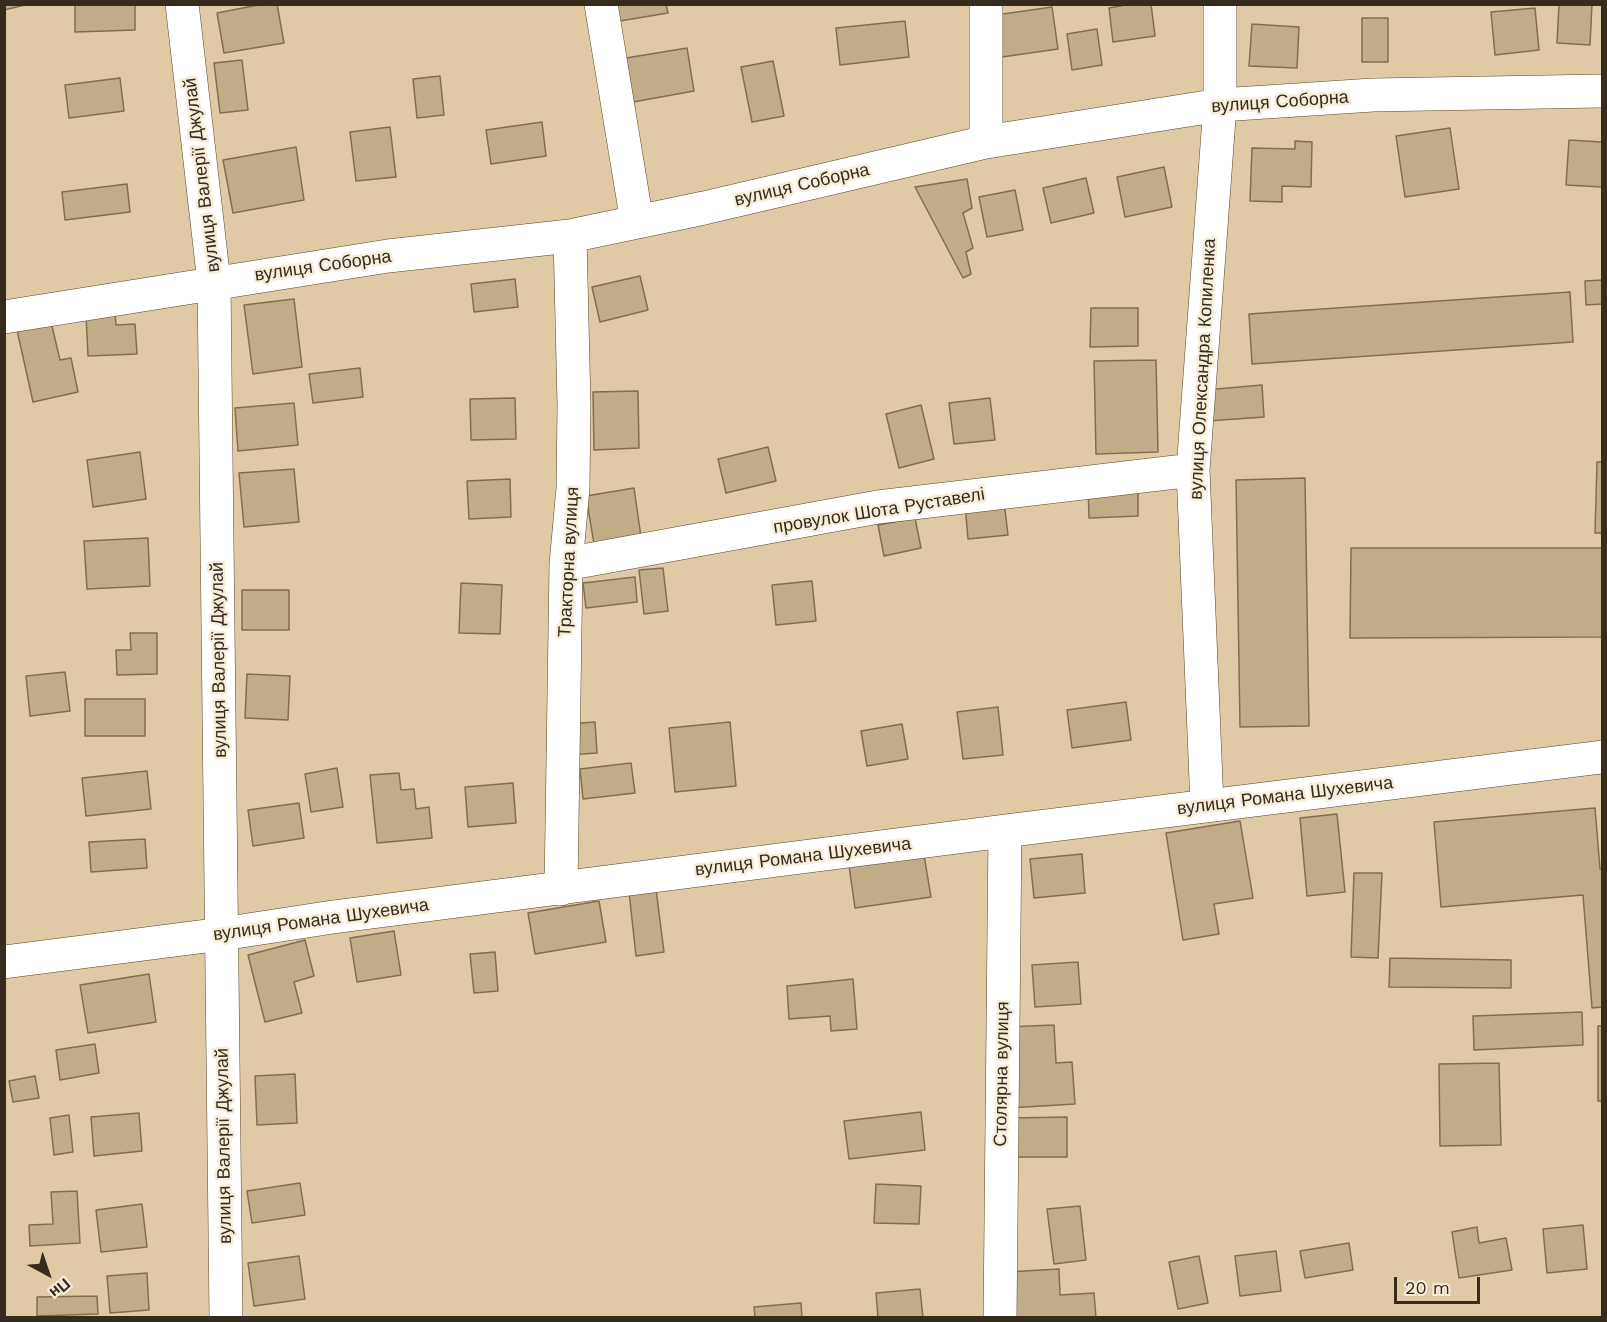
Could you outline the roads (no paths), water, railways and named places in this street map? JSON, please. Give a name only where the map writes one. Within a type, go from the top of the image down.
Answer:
[{"type":"street","name":"вулиця Валерії Джулай","points":[[182,4],[214,282],[226,1317]]},
{"type":"street","points":[[601,4],[638,222]]},
{"type":"street","points":[[986,4],[986,142]]},
{"type":"street","name":"вулиця Олександра Копиленка","points":[[1207,806],[1193,470],[1220,105],[1220,4]]},
{"type":"street","name":"вулиця Соборна","points":[[4,317],[388,256],[570,236],[704,208],[986,142],[1220,105],[1372,95],[1602,91]]},
{"type":"street","name":"Тракторна вулиця","points":[[561,889],[566,564],[573,488],[570,236]]},
{"type":"street","name":"провулок Шота Руставелі","points":[[566,564],[878,507],[1193,470]]},
{"type":"street","name":"вулиця Романа Шухевича","points":[[4,962],[222,934],[333,917],[1602,757]]},
{"type":"street","name":"Столярна вулиця","points":[[1000,1317],[1005,831]]}]
